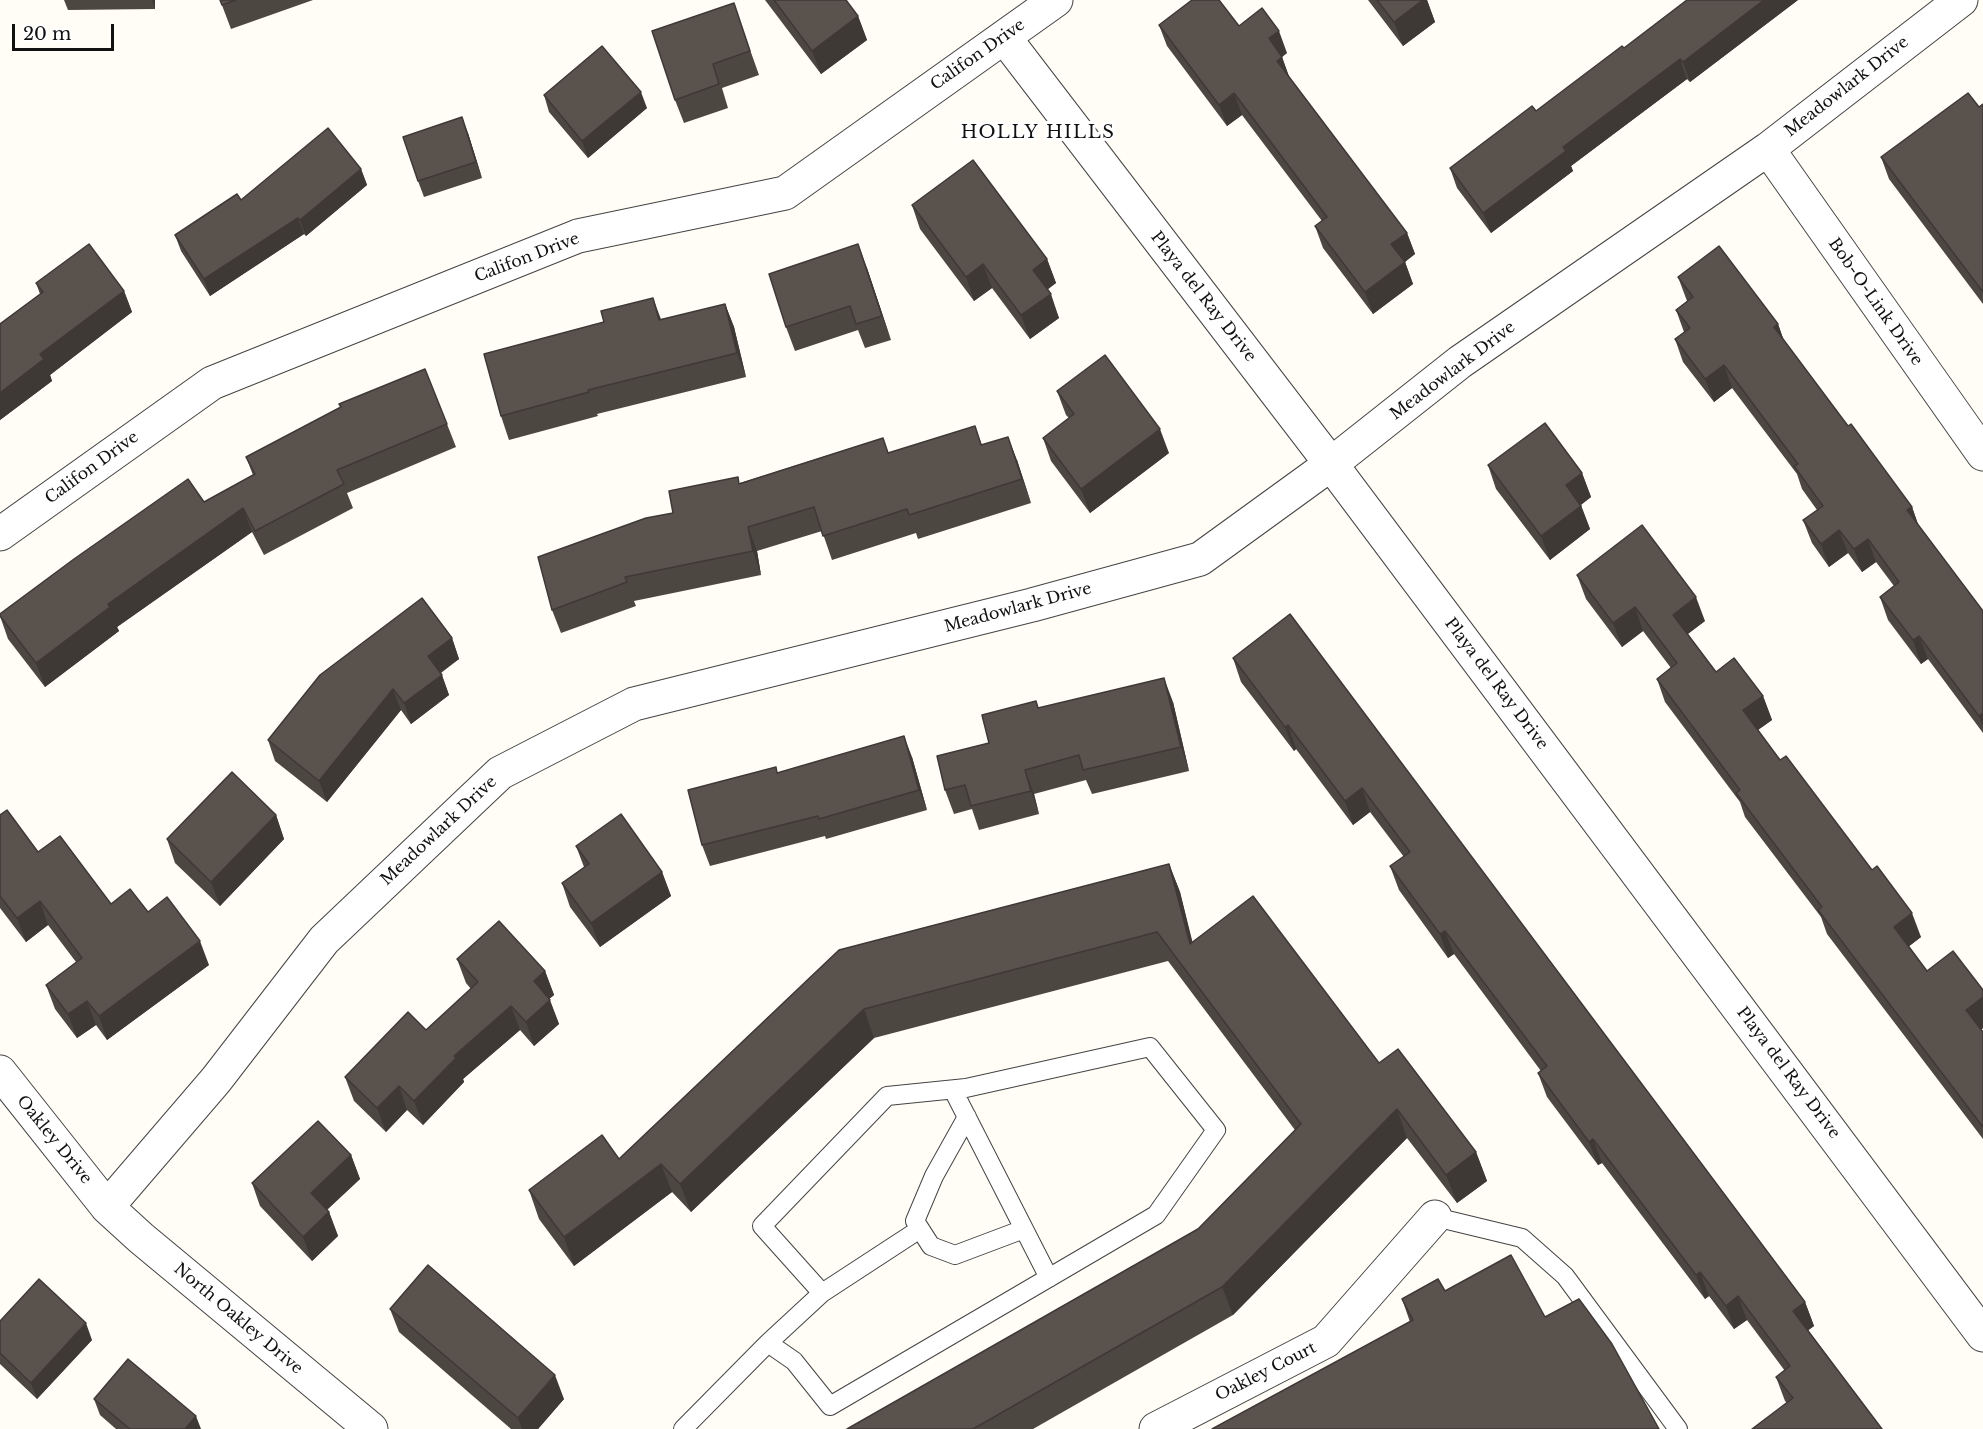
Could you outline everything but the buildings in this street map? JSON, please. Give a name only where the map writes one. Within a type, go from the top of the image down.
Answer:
[{"type":"street","name":"Califon Drive","points":[[0,534],[212,383],[578,236],[784,193],[1056,0]]},
{"type":"street","name":"Meadowlark Drive","points":[[107,1207],[216,1080],[324,940],[500,773],[634,704],[1032,605],[1200,559],[1331,464],[1460,362],[1768,149],[1960,0]]},
{"type":"street","name":"Playa del Ray Drive","points":[[1004,38],[1331,464],[1983,1335]]},
{"type":"street","name":"Bob-O-Link Drive","points":[[1768,149],[1983,454]]},
{"type":"street","name":"Oakley Drive","points":[[0,1072],[107,1207]]},
{"type":"street","name":"North Oakley Drive","points":[[107,1207],[141,1238],[371,1429]]},
{"type":"street","name":"Oakley Court","points":[[1156,1429],[1326,1341],[1435,1217]]},
{"type":"lane","points":[[768,1343],[794,1360],[830,1406],[1156,1215],[1216,1130],[1150,1047],[953,1090],[887,1096],[762,1226],[822,1293]]},
{"type":"lane","points":[[953,1090],[1049,1278]]},
{"type":"lane","points":[[967,1117],[934,1176],[915,1221],[930,1246],[955,1255],[1024,1229]]},
{"type":"lane","points":[[1435,1217],[1522,1238],[1564,1276],[1678,1429]]},
{"type":"lane","points":[[683,1429],[768,1343],[822,1293],[920,1229]]},
{"type":"district","name":"HOLLY HILLS","points":[[1038,133]]}]
